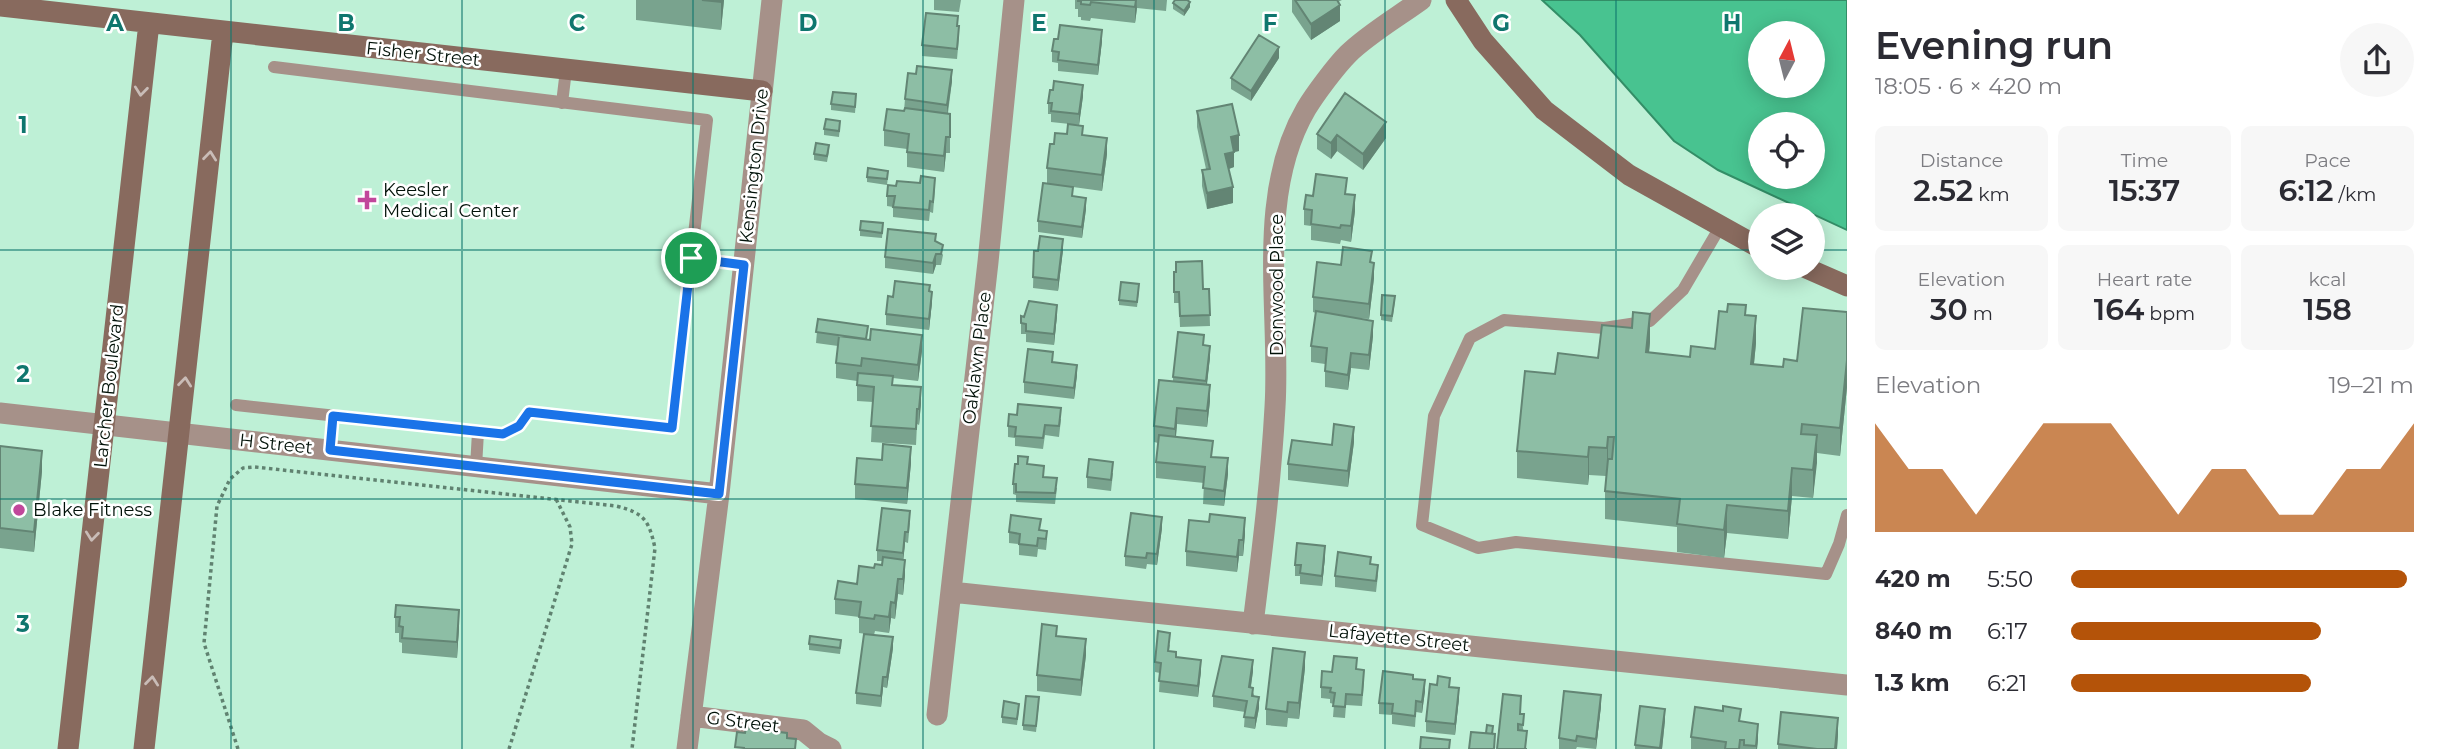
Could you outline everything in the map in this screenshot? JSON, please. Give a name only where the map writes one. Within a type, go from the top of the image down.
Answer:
[{"type":"main road","points":[[1456,0],[1483,41],[1544,110],[1629,175],[1748,242]]},
{"type":"main road","name":"Fisher Street","points":[[0,6],[762,91]]},
{"type":"main road","name":"Larcher Boulevard","points":[[68,749],[149,23]]},
{"type":"main road","points":[[144,749],[223,32]]},
{"type":"main road","points":[[1825,276],[1847,286]]},
{"type":"street","name":"Kensington Drive","points":[[687,749],[719,494],[772,0]]},
{"type":"street","name":"Oaklawn Place","points":[[937,715],[988,262],[1014,0]]},
{"type":"street","name":"Donwood Place","points":[[1253,624],[1275,407],[1277,341],[1273,250],[1278,197],[1289,147],[1306,108],[1348,54],[1421,0]]},
{"type":"street","name":"H Street","points":[[0,412],[719,494]]},
{"type":"street","name":"Lafayette Street","points":[[951,592],[1847,685]]},
{"type":"street","name":"G Street","points":[[691,716],[803,730],[823,747]]},
{"type":"lane","points":[[236,405],[503,434],[519,426],[529,412],[672,428],[707,120],[274,67]]},
{"type":"lane","points":[[562,103],[566,69]]},
{"type":"lane","points":[[1720,227],[1683,290],[1650,321],[1604,328],[1504,320],[1470,338],[1434,416],[1422,525],[1478,548],[1516,542],[1826,574],[1839,544],[1847,515]]},
{"type":"lane","points":[[691,258],[744,265]]},
{"type":"lane","points":[[330,450],[333,416]]},
{"type":"lane","points":[[476,467],[478,432]]},
{"type":"path","points":[[238,749],[204,643],[217,506],[230,479],[243,468],[254,467],[556,499],[627,508],[638,513],[646,520],[655,548],[632,749]]},
{"type":"path","points":[[509,749],[572,544],[570,527],[556,499]]},
{"type":"shaded area","points":[[1542,0],[1847,0],[1847,230],[1825,220],[1825,203],[1789,203],[1759,189],[1825,189],[1825,112],[1748,112],[1748,184],[1718,170],[1674,141],[1580,35]]},
{"type":"building","points":[[1078,0],[1136,0],[1135,7],[1091,2],[1090,5],[1081,4]]},
{"type":"building","points":[[1175,0],[1190,2],[1184,11],[1173,3]]},
{"type":"building","points":[[1295,0],[1337,0],[1340,5],[1311,24]]},
{"type":"building","points":[[926,13],[958,16],[957,49],[922,45]]},
{"type":"building","points":[[1060,25],[1102,30],[1098,65],[1058,60],[1059,52],[1052,51],[1054,39],[1058,39]]},
{"type":"building","points":[[1259,35],[1279,47],[1251,91],[1231,78]]},
{"type":"building","points":[[917,66],[952,70],[947,105],[905,99],[908,73],[916,74]]},
{"type":"building","points":[[1054,81],[1083,85],[1079,114],[1051,111],[1052,103],[1048,103]]},
{"type":"building","points":[[833,92],[856,94],[855,107],[831,104]]},
{"type":"building","points":[[1345,93],[1386,122],[1363,154],[1337,135],[1331,143],[1317,134]]},
{"type":"building","points":[[1232,104],[1239,135],[1231,137],[1234,152],[1225,154],[1233,187],[1207,193],[1202,170],[1210,169],[1197,111]]},
{"type":"building","points":[[905,108],[950,114],[950,137],[946,137],[944,156],[907,152],[909,134],[884,130],[887,109],[904,111]]},
{"type":"building","points":[[826,119],[840,121],[839,131],[824,129]]},
{"type":"building","points":[[1068,124],[1083,126],[1082,135],[1107,138],[1102,175],[1047,168],[1050,144],[1054,144],[1055,133],[1067,134]]},
{"type":"building","points":[[816,143],[829,145],[827,156],[814,154]]},
{"type":"building","points":[[868,168],[888,171],[887,179],[867,177]]},
{"type":"building","points":[[1316,174],[1347,178],[1345,194],[1355,195],[1351,226],[1341,225],[1340,228],[1311,224],[1312,210],[1304,209],[1306,195],[1313,196]]},
{"type":"building","points":[[921,176],[935,178],[933,202],[930,201],[929,210],[893,207],[895,196],[887,196],[888,185],[896,186],[897,181],[920,183]]},
{"type":"building","points":[[1043,183],[1073,187],[1072,196],[1086,198],[1082,227],[1038,221]]},
{"type":"building","points":[[861,221],[883,223],[882,233],[860,230]]},
{"type":"building","points":[[888,229],[936,234],[935,241],[943,245],[941,254],[936,254],[933,263],[885,257]]},
{"type":"building","points":[[1040,236],[1063,239],[1058,280],[1033,277],[1034,251],[1038,251]]},
{"type":"building","points":[[1343,247],[1372,251],[1370,262],[1374,263],[1369,304],[1313,297],[1317,262],[1341,265]]},
{"type":"building","points":[[1202,261],[1203,289],[1209,289],[1210,315],[1180,316],[1179,292],[1174,292],[1176,262]]},
{"type":"building","points":[[895,281],[930,285],[929,291],[932,292],[929,319],[886,314],[888,296],[893,297]]},
{"type":"building","points":[[1121,282],[1139,284],[1137,302],[1119,300]]},
{"type":"building","points":[[1382,295],[1395,296],[1392,316],[1381,315]]},
{"type":"building","points":[[1029,301],[1057,305],[1054,334],[1026,331],[1026,324],[1021,323],[1021,316],[1024,317]]},
{"type":"building","points":[[1728,304],[1746,305],[1745,315],[1756,316],[1751,364],[1783,367],[1784,359],[1797,361],[1803,308],[1847,312],[1847,360],[1840,428],[1802,424],[1801,434],[1817,435],[1813,470],[1792,468],[1788,511],[1727,505],[1724,530],[1677,524],[1680,499],[1605,491],[1608,459],[1612,459],[1614,437],[1608,437],[1607,448],[1589,447],[1588,457],[1517,451],[1525,371],[1555,374],[1558,353],[1598,358],[1602,325],[1632,328],[1633,312],[1650,314],[1646,352],[1690,357],[1691,346],[1715,349],[1719,311],[1727,312]]},
{"type":"building","points":[[1316,311],[1373,321],[1369,355],[1351,353],[1348,375],[1325,371],[1327,348],[1311,346]]},
{"type":"building","points":[[818,319],[868,326],[866,339],[816,332]]},
{"type":"building","points":[[871,329],[922,335],[918,365],[862,358],[861,366],[836,363],[839,336],[870,340]]},
{"type":"building","points":[[1178,332],[1204,335],[1203,345],[1210,346],[1206,381],[1173,377]]},
{"type":"building","points":[[1028,349],[1053,352],[1052,362],[1077,365],[1074,388],[1024,382]]},
{"type":"building","points":[[858,373],[893,376],[892,385],[921,387],[916,429],[871,426],[874,387],[857,385]]},
{"type":"building","points":[[1159,380],[1210,385],[1207,411],[1177,408],[1175,429],[1154,426]]},
{"type":"building","points":[[1018,404],[1061,408],[1059,426],[1045,425],[1043,438],[1015,436],[1016,427],[1008,426],[1009,414],[1017,415]]},
{"type":"building","points":[[1334,424],[1354,427],[1348,471],[1288,464],[1292,440],[1332,445]]},
{"type":"building","points":[[1159,435],[1213,441],[1211,457],[1228,458],[1224,491],[1203,488],[1205,467],[1156,462]]},
{"type":"building","points":[[883,444],[911,447],[907,488],[855,484],[857,458],[882,460]]},
{"type":"building","name":"Blake Fitness","points":[[0,446],[42,451],[34,532],[0,528]]},
{"type":"building","points":[[1018,456],[1028,457],[1027,464],[1044,466],[1043,477],[1057,478],[1055,493],[1016,492],[1016,484],[1013,484]]},
{"type":"building","points":[[1089,459],[1113,462],[1111,480],[1087,477]]},
{"type":"building","points":[[882,508],[910,511],[903,553],[877,550]]},
{"type":"building","points":[[1131,513],[1162,517],[1157,554],[1147,553],[1146,558],[1125,556]]},
{"type":"building","points":[[1210,514],[1245,518],[1243,540],[1239,540],[1237,557],[1186,551],[1189,520],[1209,522]]},
{"type":"building","points":[[1011,515],[1041,519],[1039,530],[1047,531],[1046,539],[1038,538],[1037,546],[1019,544],[1020,534],[1009,532]]},
{"type":"building","points":[[1297,543],[1325,546],[1322,576],[1300,573],[1301,565],[1295,565]]},
{"type":"building","points":[[1338,552],[1371,557],[1370,564],[1378,565],[1376,581],[1335,576]]},
{"type":"building","points":[[883,557],[905,560],[903,579],[898,579],[895,603],[891,602],[889,617],[859,617],[861,602],[835,599],[838,581],[857,584],[859,566],[874,568],[875,564],[882,565]]},
{"type":"building","points":[[396,605],[459,610],[457,642],[402,638],[400,617],[395,617]]},
{"type":"building","points":[[1042,624],[1057,626],[1056,636],[1086,639],[1081,680],[1037,675]]},
{"type":"building","points":[[1158,631],[1170,633],[1168,651],[1176,652],[1176,657],[1201,660],[1198,686],[1159,681],[1161,663],[1155,662]]},
{"type":"building","points":[[864,634],[893,637],[881,696],[856,693]]},
{"type":"building","points":[[810,636],[841,640],[840,648],[809,644]]},
{"type":"building","points":[[1273,648],[1305,652],[1299,703],[1288,702],[1287,712],[1266,709]]},
{"type":"building","points":[[1222,656],[1253,660],[1249,687],[1253,688],[1252,696],[1259,697],[1255,718],[1244,717],[1247,701],[1213,696]]},
{"type":"building","points":[[1334,656],[1357,658],[1356,669],[1364,670],[1362,695],[1346,694],[1345,707],[1333,706],[1335,693],[1330,692],[1331,688],[1321,687],[1322,671],[1332,672]]},
{"type":"building","points":[[1383,671],[1413,675],[1413,679],[1425,680],[1422,702],[1416,701],[1415,716],[1392,713],[1393,704],[1379,703]]},
{"type":"building","points":[[1438,676],[1450,678],[1449,687],[1459,688],[1455,724],[1426,721],[1430,684],[1437,685]]},
{"type":"building","points":[[1564,691],[1601,695],[1596,739],[1577,736],[1576,741],[1559,738]]},
{"type":"building","points":[[1503,694],[1521,696],[1520,714],[1524,714],[1523,725],[1518,724],[1518,730],[1527,731],[1525,749],[1497,749]]},
{"type":"building","points":[[1026,696],[1039,697],[1036,726],[1023,725]]},
{"type":"building","points":[[1004,701],[1019,704],[1017,719],[1002,717]]},
{"type":"building","points":[[1640,706],[1665,709],[1660,748],[1635,745]]},
{"type":"building","points":[[1723,706],[1741,709],[1739,721],[1758,724],[1756,746],[1744,745],[1744,740],[1740,740],[1739,749],[1725,749],[1726,742],[1691,737],[1695,707],[1723,711]]},
{"type":"building","points":[[1781,712],[1838,718],[1835,749],[1778,744]]},
{"type":"building","points":[[1487,725],[1493,726],[1492,734],[1486,733]]},
{"type":"building","points":[[746,728],[787,733],[787,738],[796,739],[795,749],[735,747],[737,732],[745,733]]},
{"type":"building","points":[[1471,732],[1495,734],[1494,749],[1469,749]]},
{"type":"building","points":[[1421,737],[1450,740],[1449,749],[1420,749]]},
{"type":"place","name":"Keesler Medical Center","points":[[367,200]]},
{"type":"place","name":"Blake Fitness","points":[[19,510]]},
{"type":"route","points":[[691,258],[744,265],[719,494],[330,450],[333,416],[503,434],[519,426],[529,412],[672,428],[691,258]]}]
